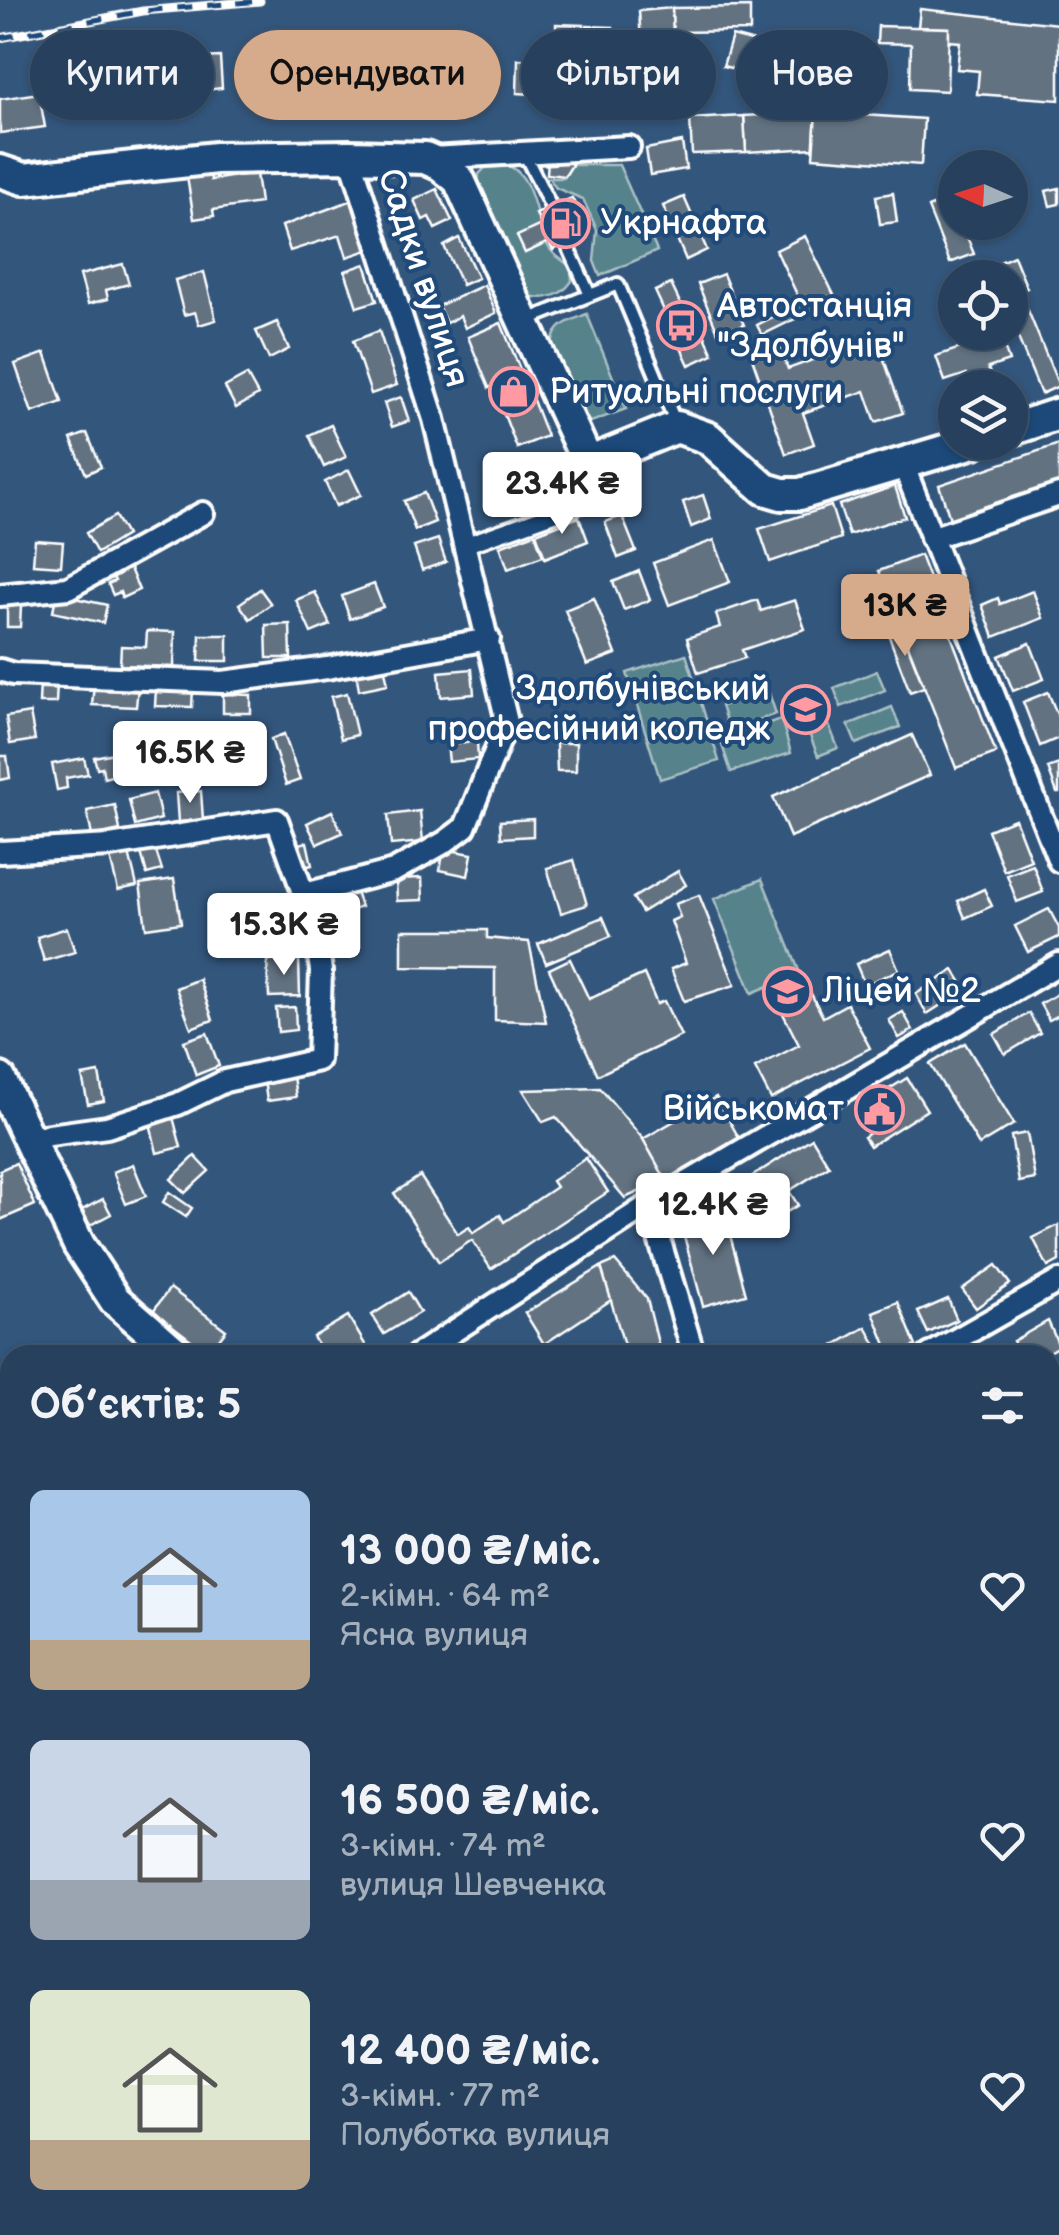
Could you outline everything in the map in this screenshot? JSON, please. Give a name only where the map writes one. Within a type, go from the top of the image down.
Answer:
[{"type":"main road","points":[[0,171],[24,179],[216,158],[425,158],[459,180],[588,463],[677,426],[708,438],[765,488],[782,494],[800,494],[938,453]]},
{"type":"main road","points":[[1028,424],[1059,414]]},
{"type":"main road","points":[[0,1079],[78,1245],[115,1300],[167,1345]]},
{"type":"street","points":[[425,158],[629,147]]},
{"type":"street","name":"Садки вулиця","points":[[305,894],[394,870],[432,851],[464,827],[507,722],[434,419],[350,156]]},
{"type":"street","points":[[465,545],[582,504],[568,471],[588,463]]},
{"type":"street","points":[[902,464],[1059,861]]},
{"type":"street","points":[[932,538],[1059,495]]},
{"type":"street","points":[[0,595],[68,588],[203,513]]},
{"type":"street","points":[[0,670],[13,674],[223,682],[489,639]]},
{"type":"street","points":[[0,852],[110,846],[276,820],[315,926],[321,970],[318,1060],[225,1081],[178,1104],[106,1127],[28,1138]]},
{"type":"street","points":[[432,1345],[649,1205],[1059,964]]},
{"type":"street","points":[[649,1205],[691,1345]]},
{"type":"street","points":[[947,1345],[1059,1281]]},
{"type":"lane","points":[[525,155],[551,207]]},
{"type":"lane","points":[[567,244],[590,295]]},
{"type":"lane","points":[[524,322],[618,284],[677,426]]},
{"type":"green space","points":[[572,165],[619,165],[657,251],[600,276],[594,261],[597,230],[583,199],[556,188],[549,178],[564,178]]},
{"type":"green space","points":[[509,166],[518,172],[529,190],[550,249],[571,268],[572,281],[555,295],[534,297],[520,290],[478,182],[485,168]]},
{"type":"green space","points":[[587,314],[626,409],[591,422],[584,419],[552,344],[560,328]]},
{"type":"green space","points":[[686,654],[719,761],[660,779],[627,673]]},
{"type":"green space","points":[[877,671],[885,690],[841,707],[834,688]]},
{"type":"green space","points":[[768,690],[776,714],[729,730],[721,706]]},
{"type":"green space","points":[[817,695],[838,748],[818,756],[797,703]]},
{"type":"green space","points":[[892,707],[900,727],[856,744],[848,725]]},
{"type":"green space","points":[[781,719],[791,753],[731,772],[720,739]]},
{"type":"green space","points":[[762,879],[800,973],[752,993],[714,899]]},
{"type":"building","points":[[750,7],[750,30],[672,30],[672,8]]},
{"type":"building","points":[[672,8],[673,30],[640,30],[639,11]]},
{"type":"building","points":[[920,9],[1059,24],[1059,100],[977,94],[979,71],[957,69],[960,42],[949,41],[949,28],[918,27]]},
{"type":"building","points":[[556,24],[584,25],[584,30],[556,30]]},
{"type":"building","points":[[587,26],[613,27],[613,30],[587,30]]},
{"type":"building","points":[[878,26],[949,28],[947,91],[910,89],[911,44],[888,43],[888,30],[878,30]]},
{"type":"building","points":[[732,36],[736,37],[736,69],[723,66]]},
{"type":"building","points":[[214,57],[220,57],[222,88],[214,89]]},
{"type":"building","points":[[518,59],[521,59],[521,93],[517,93]]},
{"type":"building","points":[[30,94],[30,120],[44,120],[45,127],[0,133],[0,99]]},
{"type":"building","points":[[924,119],[921,165],[813,157],[815,120]]},
{"type":"building","points":[[690,120],[744,120],[746,152],[692,154]]},
{"type":"building","points":[[744,120],[816,120],[814,148],[746,152]]},
{"type":"building","points":[[682,142],[686,169],[650,175],[646,149]]},
{"type":"building","points":[[548,158],[567,159],[572,165],[565,176],[547,174]]},
{"type":"building","points":[[256,173],[260,203],[213,210],[214,216],[194,219],[187,177],[210,174],[211,180]]},
{"type":"building","points":[[1059,188],[1059,204],[1050,206],[1046,191]]},
{"type":"building","points":[[437,189],[452,221],[435,229],[429,217],[423,220],[414,200]]},
{"type":"building","points":[[893,193],[897,222],[880,224],[876,196]]},
{"type":"building","points":[[684,197],[707,250],[686,260],[663,206]]},
{"type":"building","points":[[572,198],[589,233],[553,250],[549,242],[525,253],[517,236],[541,225],[536,214]]},
{"type":"building","points":[[355,199],[371,249],[347,257],[340,235],[290,251],[282,226]]},
{"type":"building","points":[[938,204],[938,233],[928,208]]},
{"type":"building","points":[[805,236],[836,299],[762,335],[757,325],[801,303],[776,250]]},
{"type":"building","points":[[459,238],[478,278],[462,285],[444,246]]},
{"type":"building","points":[[941,240],[968,240],[974,254],[949,260]]},
{"type":"building","points":[[123,264],[129,284],[106,290],[108,299],[88,304],[80,275]]},
{"type":"building","points":[[365,264],[377,301],[357,307],[345,271]]},
{"type":"building","points":[[204,272],[216,320],[199,325],[195,312],[184,315],[175,280]]},
{"type":"building","points":[[723,274],[744,325],[719,335],[698,284]]},
{"type":"building","points":[[671,284],[683,309],[691,305],[713,354],[689,365],[655,291]]},
{"type":"building","points":[[484,285],[496,313],[465,328],[460,316],[446,323],[438,306]]},
{"type":"building","points":[[1028,310],[1059,386],[1041,394],[1023,350],[1028,350]]},
{"type":"building","points":[[277,322],[289,349],[269,359],[256,331]]},
{"type":"building","points":[[501,323],[522,374],[489,388],[468,337]]},
{"type":"building","points":[[379,331],[397,385],[371,394],[353,341]]},
{"type":"building","points":[[876,337],[903,413],[876,422],[865,391],[803,413],[814,444],[786,454],[751,355],[779,345],[788,369]]},
{"type":"building","points":[[954,350],[1005,350],[1009,361],[989,370],[941,370],[936,356]]},
{"type":"building","points":[[45,353],[62,402],[32,413],[15,364]]},
{"type":"building","points":[[247,375],[258,395],[236,408],[225,387]]},
{"type":"building","points":[[524,377],[547,436],[517,448],[494,389]]},
{"type":"building","points":[[401,397],[409,421],[392,427],[384,403]]},
{"type":"building","points":[[331,425],[346,457],[324,467],[309,435]]},
{"type":"building","points":[[87,433],[101,467],[86,474],[71,439]]},
{"type":"building","points":[[1059,444],[1059,485],[951,522],[939,485],[1012,460],[1028,460],[1028,455]]},
{"type":"building","points":[[349,470],[361,495],[336,506],[325,482]]},
{"type":"building","points":[[548,473],[559,505],[528,516],[517,484]]},
{"type":"building","points":[[895,486],[905,517],[849,535],[839,505]]},
{"type":"building","points":[[424,493],[435,522],[415,530],[404,501]]},
{"type":"building","points":[[703,495],[711,519],[691,527],[683,502]]},
{"type":"building","points":[[831,506],[841,538],[770,562],[759,529]]},
{"type":"building","points":[[115,516],[126,535],[97,553],[86,533]]},
{"type":"building","points":[[622,516],[636,551],[618,558],[605,522]]},
{"type":"building","points":[[579,517],[588,541],[545,558],[536,533]]},
{"type":"building","points":[[535,533],[543,556],[508,569],[500,546]]},
{"type":"building","points":[[438,539],[446,562],[422,570],[414,547]]},
{"type":"building","points":[[35,540],[63,542],[61,566],[33,564]]},
{"type":"building","points":[[714,540],[730,582],[669,605],[653,563]]},
{"type":"building","points":[[920,555],[996,753],[956,768],[879,571]]},
{"type":"building","points":[[128,564],[139,590],[122,598],[120,592],[113,595],[108,584],[115,581],[110,572]]},
{"type":"building","points":[[639,571],[650,600],[624,610],[613,582]]},
{"type":"building","points":[[374,584],[383,607],[350,619],[342,596]]},
{"type":"building","points":[[260,589],[271,604],[250,619],[239,604]]},
{"type":"building","points":[[1033,591],[1043,618],[994,637],[982,605],[998,598],[1000,604]]},
{"type":"building","points":[[315,592],[330,625],[311,633],[296,600]]},
{"type":"building","points":[[56,594],[107,605],[103,623],[53,612]]},
{"type":"building","points":[[594,598],[616,654],[587,665],[565,610]]},
{"type":"building","points":[[757,600],[761,611],[795,600],[805,629],[742,650],[745,658],[698,673],[687,638],[720,627],[716,614]]},
{"type":"building","points":[[7,605],[21,605],[20,627],[7,627]]},
{"type":"building","points":[[290,624],[291,658],[267,658],[266,625]]},
{"type":"building","points":[[900,626],[924,687],[910,692],[887,631]]},
{"type":"building","points":[[147,631],[175,632],[174,667],[120,665],[121,646],[146,647]]},
{"type":"building","points":[[200,635],[228,635],[228,661],[199,661]]},
{"type":"building","points":[[1030,643],[1044,679],[1013,691],[999,656]]},
{"type":"building","points":[[384,666],[388,684],[359,690],[356,672]]},
{"type":"building","points":[[472,669],[474,694],[441,697],[439,672]]},
{"type":"building","points":[[40,682],[57,682],[56,703],[39,703]]},
{"type":"building","points":[[94,684],[138,687],[136,707],[92,705]]},
{"type":"building","points":[[156,688],[193,689],[192,707],[155,706]]},
{"type":"building","points":[[1048,692],[1059,719],[1059,738],[1040,746],[1023,702]]},
{"type":"building","points":[[347,693],[357,735],[341,739],[331,697]]},
{"type":"building","points":[[223,694],[251,695],[251,713],[223,713]]},
{"type":"building","points":[[30,713],[35,740],[10,744],[6,717]]},
{"type":"building","points":[[284,734],[300,780],[286,785],[271,739]]},
{"type":"building","points":[[912,735],[930,775],[790,837],[773,797]]},
{"type":"building","points":[[477,741],[478,759],[449,762],[447,744]]},
{"type":"building","points":[[556,743],[576,743],[576,771],[557,771]]},
{"type":"building","points":[[240,749],[250,772],[226,782],[217,759]]},
{"type":"building","points":[[114,753],[115,775],[104,778],[94,757]]},
{"type":"building","points":[[0,756],[7,756],[10,778],[0,780]]},
{"type":"building","points":[[84,758],[88,774],[66,778],[67,788],[57,790],[52,764]]},
{"type":"building","points":[[1059,764],[1059,793],[1057,793],[1048,768]]},
{"type":"building","points":[[201,791],[203,820],[178,822],[176,793]]},
{"type":"building","points":[[155,793],[161,819],[135,826],[129,800]]},
{"type":"building","points":[[115,805],[120,830],[92,836],[87,811]]},
{"type":"building","points":[[332,811],[342,833],[317,844],[307,823]]},
{"type":"building","points":[[420,811],[423,842],[391,845],[388,815]]},
{"type":"building","points":[[533,819],[533,836],[501,838],[500,821]]},
{"type":"building","points":[[1015,819],[1031,860],[1004,871],[988,830]]},
{"type":"building","points":[[307,842],[312,865],[300,868],[295,845]]},
{"type":"building","points":[[127,845],[137,886],[118,890],[108,850]]},
{"type":"building","points":[[154,845],[162,870],[147,874],[140,849]]},
{"type":"building","points":[[444,849],[472,854],[468,876],[440,870]]},
{"type":"building","points":[[574,860],[587,905],[561,913],[547,868]]},
{"type":"building","points":[[1033,865],[1043,892],[1017,902],[1007,875]]},
{"type":"building","points":[[678,871],[686,885],[642,912],[633,898]]},
{"type":"building","points":[[422,878],[423,900],[397,901],[396,879]]},
{"type":"building","points":[[174,879],[181,923],[146,928],[140,884]]},
{"type":"building","points":[[354,886],[361,907],[330,918],[322,897]]},
{"type":"building","points":[[984,889],[992,906],[965,918],[958,901]]},
{"type":"building","points":[[699,895],[735,985],[684,1001],[671,969],[686,963],[671,921],[680,917],[675,904]]},
{"type":"building","points":[[1049,909],[1059,928],[1059,937],[1028,952],[1015,926]]},
{"type":"building","points":[[252,910],[288,911],[287,939],[251,938]]},
{"type":"building","points":[[603,917],[611,936],[546,963],[538,944]]},
{"type":"building","points":[[67,928],[75,952],[44,961],[37,937]]},
{"type":"building","points":[[402,930],[487,930],[487,938],[529,942],[546,1022],[495,1020],[495,968],[402,967]]},
{"type":"building","points":[[890,949],[899,970],[865,985],[856,964]]},
{"type":"building","points":[[299,959],[300,996],[269,997],[267,961]]},
{"type":"building","points":[[570,959],[589,999],[644,974],[657,1004],[664,1001],[681,1036],[598,1075],[549,969]]},
{"type":"building","points":[[954,970],[966,989],[927,1014],[916,994]]},
{"type":"building","points":[[801,974],[823,1017],[847,1004],[870,1048],[771,1099],[755,1068],[799,1045],[771,990]]},
{"type":"building","points":[[199,979],[213,1020],[191,1028],[176,988]]},
{"type":"building","points":[[1059,993],[1059,1015],[1049,1020],[1040,1004]]},
{"type":"building","points":[[295,1007],[296,1030],[278,1032],[276,1008]]},
{"type":"building","points":[[903,1012],[913,1030],[899,1038],[889,1020]]},
{"type":"building","points":[[1029,1013],[1040,1033],[1005,1054],[994,1034]]},
{"type":"building","points":[[207,1033],[219,1066],[196,1075],[184,1041]]},
{"type":"building","points":[[965,1043],[1014,1124],[979,1145],[930,1064]]},
{"type":"building","points":[[99,1073],[104,1101],[88,1104],[82,1076]]},
{"type":"building","points":[[293,1076],[296,1097],[267,1101],[264,1080]]},
{"type":"building","points":[[907,1078],[927,1110],[870,1146],[864,1137],[871,1132],[857,1109]]},
{"type":"building","points":[[600,1088],[643,1139],[666,1180],[625,1198],[556,1117],[543,1122],[523,1090]]},
{"type":"building","points":[[716,1097],[739,1138],[666,1180],[643,1139]]},
{"type":"building","points":[[173,1117],[181,1147],[157,1153],[150,1123]]},
{"type":"building","points":[[1027,1133],[1035,1179],[1019,1182],[1011,1136]]},
{"type":"building","points":[[812,1138],[829,1166],[789,1191],[798,1205],[777,1218],[751,1177]]},
{"type":"building","points":[[195,1156],[209,1171],[185,1193],[171,1179]]},
{"type":"building","points":[[586,1158],[608,1192],[491,1269],[472,1240],[439,1262],[394,1193],[420,1176],[458,1234],[469,1227],[473,1233],[500,1215],[504,1222],[556,1187],[552,1181]]},
{"type":"building","points":[[16,1163],[35,1205],[0,1220],[0,1170]]},
{"type":"building","points":[[133,1164],[146,1196],[126,1204],[113,1172]]},
{"type":"building","points":[[169,1192],[192,1208],[186,1217],[163,1202]]},
{"type":"building","points":[[103,1199],[111,1214],[90,1225],[82,1210]]},
{"type":"building","points":[[723,1209],[746,1294],[703,1306],[680,1221]]},
{"type":"building","points":[[1059,1225],[1059,1261],[1048,1267],[1033,1238]]},
{"type":"building","points":[[615,1261],[647,1299],[658,1345],[624,1345],[601,1267]]},
{"type":"building","points":[[996,1265],[1010,1284],[976,1308],[962,1289]]},
{"type":"building","points":[[601,1267],[611,1300],[544,1344],[525,1313]]},
{"type":"building","points":[[170,1288],[226,1330],[214,1345],[198,1345],[153,1311]]},
{"type":"building","points":[[408,1292],[420,1312],[384,1334],[372,1315]]},
{"type":"building","points":[[948,1299],[957,1320],[928,1333],[918,1312]]},
{"type":"building","points":[[898,1302],[916,1345],[886,1345],[873,1312]]},
{"type":"building","points":[[348,1316],[365,1345],[318,1345],[313,1337]]},
{"type":"building","points":[[1048,1321],[1059,1345],[1015,1345],[1013,1341]]},
{"type":"building","points":[[866,1327],[876,1345],[835,1345]]},
{"type":"railway","points":[[0,38],[143,11],[260,1]]},
{"type":"place","name":"Укрнафта","points":[[565,223]]},
{"type":"place","name":"Автостанція \"Здолбунів\"","points":[[682,326]]},
{"type":"place","name":"Ритуальнi послуги","points":[[514,392]]},
{"type":"place","name":"Здолбунівський професійний коледж","points":[[805,709]]},
{"type":"place","name":"Ліцей №2","points":[[787,991]]},
{"type":"place","name":"Вiйськомат","points":[[879,1109]]}]
